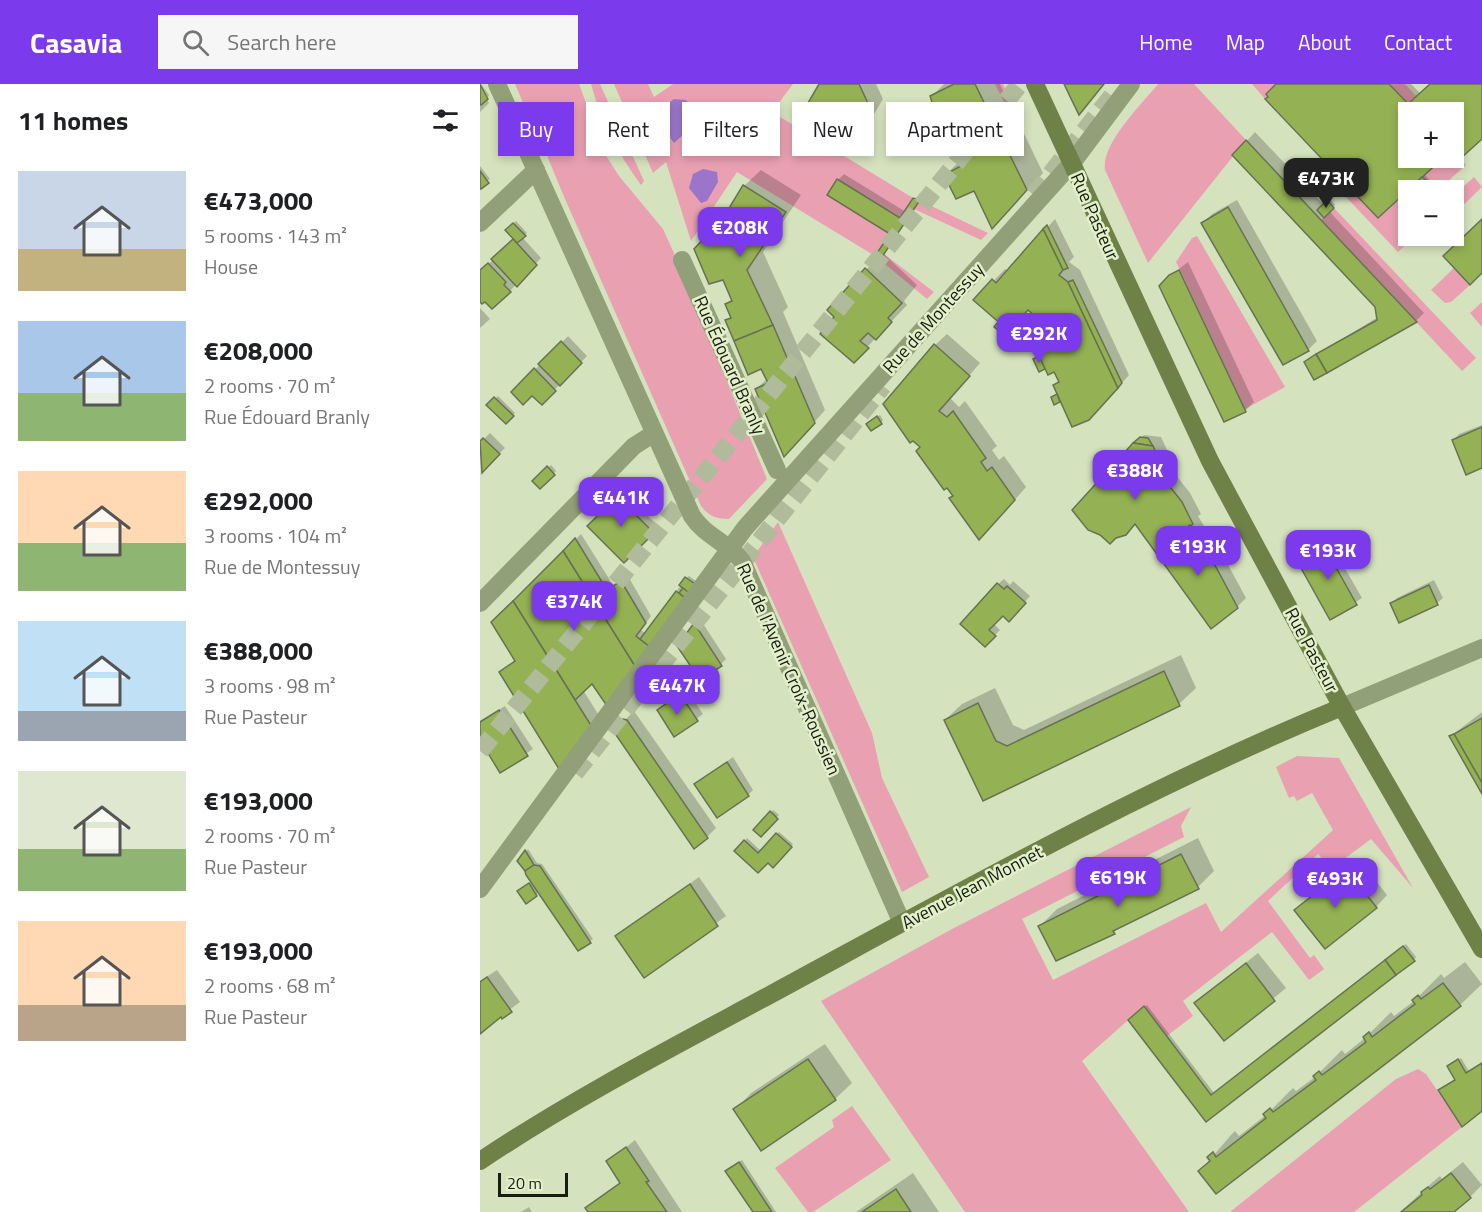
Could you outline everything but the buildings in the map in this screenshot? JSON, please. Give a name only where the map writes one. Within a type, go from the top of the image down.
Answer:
[{"type":"street","name":"Rue de l'Avenir Croix-Roussien","points":[[497,84],[653,434],[700,528],[731,548],[742,561],[902,923]]},
{"type":"street","name":"Rue Pasteur","points":[[1035,84],[1100,229],[1210,461],[1342,707],[1482,949]]},
{"type":"street","name":"Rue de Montessuy","points":[[480,889],[731,548],[774,496],[1072,163],[1131,84]]},
{"type":"street","points":[[480,223],[536,170]]},
{"type":"street","name":"Rue Édouard Branly","points":[[682,260],[777,470]]},
{"type":"street","points":[[480,603],[634,446],[653,434]]},
{"type":"street","name":"Avenue Jean Monnet","points":[[480,1161],[561,1110],[902,923],[1255,744],[1482,648]]},
{"type":"shaded area","points":[[515,84],[579,84],[586,103],[586,156],[606,156],[619,176],[663,229],[767,479],[729,519],[713,516],[701,506],[548,158],[548,156],[574,156],[574,102],[523,102]]},
{"type":"shaded area","points":[[591,84],[600,84],[608,102],[597,102]]},
{"type":"shaded area","points":[[614,84],[648,84],[654,97],[673,84],[793,84],[780,102],[682,102],[682,156],[780,156],[780,117],[792,124],[792,156],[844,156],[913,198],[900,218],[837,179],[890,234],[875,256],[737,172],[691,241],[666,162],[653,173],[646,156],[670,156],[670,102],[622,102]]},
{"type":"shaded area","points":[[995,84],[1003,84],[1012,102],[1004,102]]},
{"type":"shaded area","points":[[1158,84],[1194,84],[1246,140],[1148,263],[1105,170],[1105,160],[1124,125]]},
{"type":"shaded area","points":[[1252,84],[1276,84],[1266,94],[1268,97],[1265,99]]},
{"type":"shaded area","points":[[1389,84],[1405,84],[1416,96],[1410,102],[1406,102]]},
{"type":"shaded area","points":[[674,99],[688,102],[682,102],[682,136],[674,143],[670,138],[670,102]]},
{"type":"shaded area","points":[[622,156],[633,156],[644,181],[641,185]]},
{"type":"shaded area","points":[[1432,168],[1463,168],[1449,180],[1425,180],[1422,177]]},
{"type":"shaded area","points":[[703,169],[717,172],[718,182],[707,201],[701,203],[689,188],[693,174]]},
{"type":"shaded area","points":[[1474,177],[1482,187],[1464,204],[1464,186]]},
{"type":"shaded area","points":[[1352,191],[1378,218],[1398,199],[1398,246],[1404,246],[1398,252],[1346,197]]},
{"type":"shaded area","points":[[920,200],[988,233],[981,240],[914,209]]},
{"type":"shaded area","points":[[1334,208],[1476,358],[1462,371],[1321,220]]},
{"type":"shaded area","points":[[1197,236],[1285,387],[1245,409],[1176,262],[1192,238]]},
{"type":"shaded area","points":[[884,254],[934,292],[927,299],[880,260]]},
{"type":"shaded area","points":[[1454,268],[1470,285],[1451,302],[1445,303],[1431,290]]},
{"type":"shaded area","points":[[1482,302],[1482,327],[1470,313]]},
{"type":"shaded area","points":[[778,522],[872,733],[882,778],[929,877],[902,892],[753,557]]},
{"type":"shaded area","points":[[1297,756],[1339,758],[1413,888],[1371,839],[1331,869],[1318,854],[1268,901],[1310,958],[1314,955],[1324,969],[1309,980],[1272,932],[1183,1001],[1193,1016],[1167,1036],[1144,1006],[1082,1061],[1189,1212],[965,1212],[821,1001],[952,929],[1191,807],[1181,826],[1184,837],[1022,919],[1053,980],[1206,903],[1221,932],[1333,830],[1312,793],[1297,801],[1294,796],[1289,798],[1276,767]]},
{"type":"shaded area","points":[[1418,1069],[1426,1074],[1462,1127],[1354,1212],[1230,1212],[1396,1079]]},
{"type":"shaded area","points":[[852,1106],[891,1160],[813,1212],[808,1212],[775,1168],[834,1127],[832,1120]]},
{"type":"tunnel","points":[[480,751],[1020,84]]},
{"type":"tunnel","points":[[1034,195],[1115,92]]},
{"type":"tunnel","points":[[575,773],[883,386]]}]
